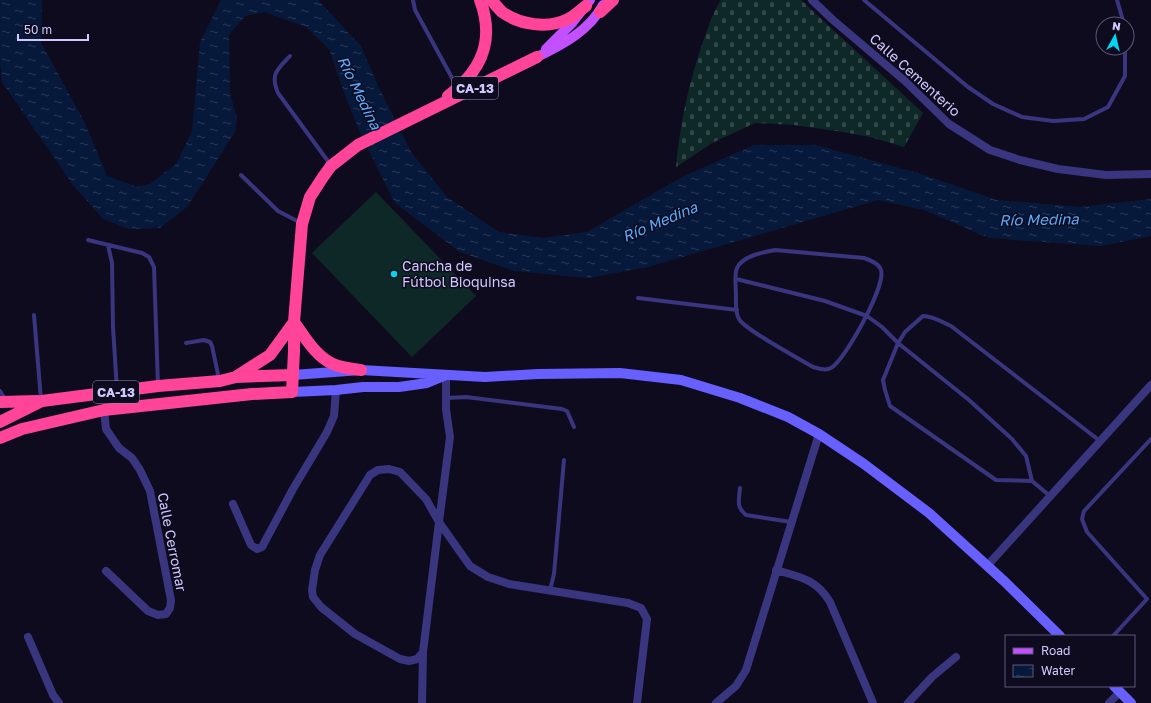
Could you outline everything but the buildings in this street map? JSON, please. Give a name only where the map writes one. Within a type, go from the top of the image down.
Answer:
[{"type":"highway","name":"CA-13","points":[[426,111],[458,87],[478,64],[485,48],[487,30],[480,0]]},
{"type":"highway","points":[[491,0],[502,11],[516,20],[533,24],[551,24],[568,19],[588,3]]},
{"type":"highway","points":[[600,12],[613,0]]},
{"type":"highway","name":"CA-13","points":[[0,438],[22,430],[104,410],[252,394],[292,392],[294,322],[302,224],[310,197],[331,166],[358,145],[537,57]]},
{"type":"highway","points":[[236,377],[270,355],[294,322],[325,360],[340,366],[361,370]]},
{"type":"highway","name":"CA-13","points":[[0,422],[42,401],[158,386],[220,381],[236,377],[293,376]]},
{"type":"highway","points":[[3,402],[42,401]]},
{"type":"main road","points":[[600,12],[606,0]]},
{"type":"main road","points":[[537,57],[572,24],[588,3]]},
{"type":"main road","name":"CA-13","points":[[537,57],[563,44],[582,30],[600,12]]},
{"type":"main road","points":[[293,376],[361,370],[485,377],[538,374],[620,373],[681,380],[762,406],[788,417],[819,434],[864,464],[929,513],[1059,635]]},
{"type":"main road","points":[[292,392],[363,387],[399,387],[427,383],[446,375]]},
{"type":"main road","points":[[1117,689],[1132,703]]},
{"type":"street","name":"Calle Cementerio","points":[[812,0],[833,20],[906,81],[949,124],[990,150],[1020,160],[1058,169],[1106,175],[1151,174]]},
{"type":"street","points":[[422,703],[423,652],[450,437],[445,398],[446,375]]},
{"type":"street","points":[[987,566],[1151,385]]},
{"type":"street","points":[[233,504],[251,546],[257,549],[262,547],[293,489],[327,432],[334,416],[336,390]]},
{"type":"street","name":"Calle Cerromar","points":[[104,410],[106,429],[119,448],[132,458],[140,470],[150,491],[171,600],[170,608],[166,614],[158,615],[148,611],[106,571]]},
{"type":"street","points":[[718,702],[736,686],[746,670],[819,434]]},
{"type":"street","points":[[423,652],[417,659],[409,661],[400,659],[355,634],[321,607],[313,597],[312,590],[315,570],[320,555],[370,475],[378,470],[389,469],[400,472],[426,499],[439,522],[470,566],[488,576],[509,584],[628,603],[641,608],[647,619],[636,703]]},
{"type":"street","points":[[776,570],[803,578],[815,584],[824,592],[830,602],[873,703]]},
{"type":"street","points":[[28,637],[53,695],[59,703]]},
{"type":"street","points":[[908,703],[932,677],[956,657]]},
{"type":"street","points":[[1110,703],[1117,689]]},
{"type":"street","points":[[718,702],[730,703]]},
{"type":"lane","points":[[413,0],[415,10],[458,87]]},
{"type":"lane","points":[[864,0],[968,87],[993,104],[1022,117],[1053,121],[1084,119],[1108,107],[1125,76],[1125,56]]},
{"type":"lane","points":[[1117,0],[1122,16]]},
{"type":"lane","points":[[290,56],[277,70],[274,83],[278,94],[331,166]]},
{"type":"lane","points":[[241,175],[278,211],[302,224]]},
{"type":"lane","points":[[88,240],[142,253],[149,257],[154,267],[158,386]]},
{"type":"lane","points":[[108,245],[112,263],[113,327],[118,392]]},
{"type":"lane","points":[[775,250],[864,258],[876,263],[881,269],[882,276],[867,316],[837,363],[830,369],[813,367],[752,331],[739,319],[737,310],[737,268],[746,259],[759,253],[775,250]]},
{"type":"lane","points":[[736,279],[825,301],[867,316],[969,400],[1012,439],[1026,456],[1032,481],[1050,496]]},
{"type":"lane","points":[[638,298],[737,310]]},
{"type":"lane","points":[[34,315],[42,401]]},
{"type":"lane","points":[[1032,481],[996,480],[890,406],[884,390],[883,380],[898,343],[905,332],[923,316],[929,316],[951,326],[1100,441]]},
{"type":"lane","points":[[186,343],[204,340],[210,342],[220,381]]},
{"type":"lane","points":[[0,391],[3,402]]},
{"type":"lane","points":[[445,398],[466,397],[562,409],[567,411],[574,427]]},
{"type":"lane","points":[[1148,599],[1087,532],[1082,519],[1084,512],[1151,439]]},
{"type":"lane","points":[[550,590],[554,574],[564,460]]},
{"type":"lane","points":[[740,488],[738,505],[741,511],[746,515],[791,522]]},
{"type":"lane","points":[[1114,635],[1151,595]]},
{"type":"green space","points":[[721,0],[801,0],[923,113],[904,147],[870,137],[843,132],[794,125],[755,123],[712,143],[676,167],[683,118],[694,71],[709,24]]},
{"type":"green space","name":"Cancha de Fútbol Bioquinsa","points":[[376,192],[476,296],[412,357],[312,253]]},
{"type":"water","name":"Río Medina","points":[[0,0],[42,0],[41,43],[84,121],[107,176],[137,187],[150,184],[177,163],[192,131],[200,42],[221,0],[318,0],[361,46],[380,90],[411,152],[447,197],[499,232],[543,238],[587,232],[682,177],[754,145],[816,145],[921,174],[997,200],[1081,207],[1151,199],[1151,236],[1100,246],[989,238],[924,210],[878,200],[648,267],[588,278],[514,271],[460,252],[395,203],[362,137],[329,49],[306,27],[265,12],[245,16],[229,35],[230,94],[237,118],[235,132],[187,207],[160,228],[129,229],[103,219],[73,185],[2,82],[0,63]]},
{"type":"place","name":"Cancha de Fútbol Bioquinsa","points":[[394,274]]}]
